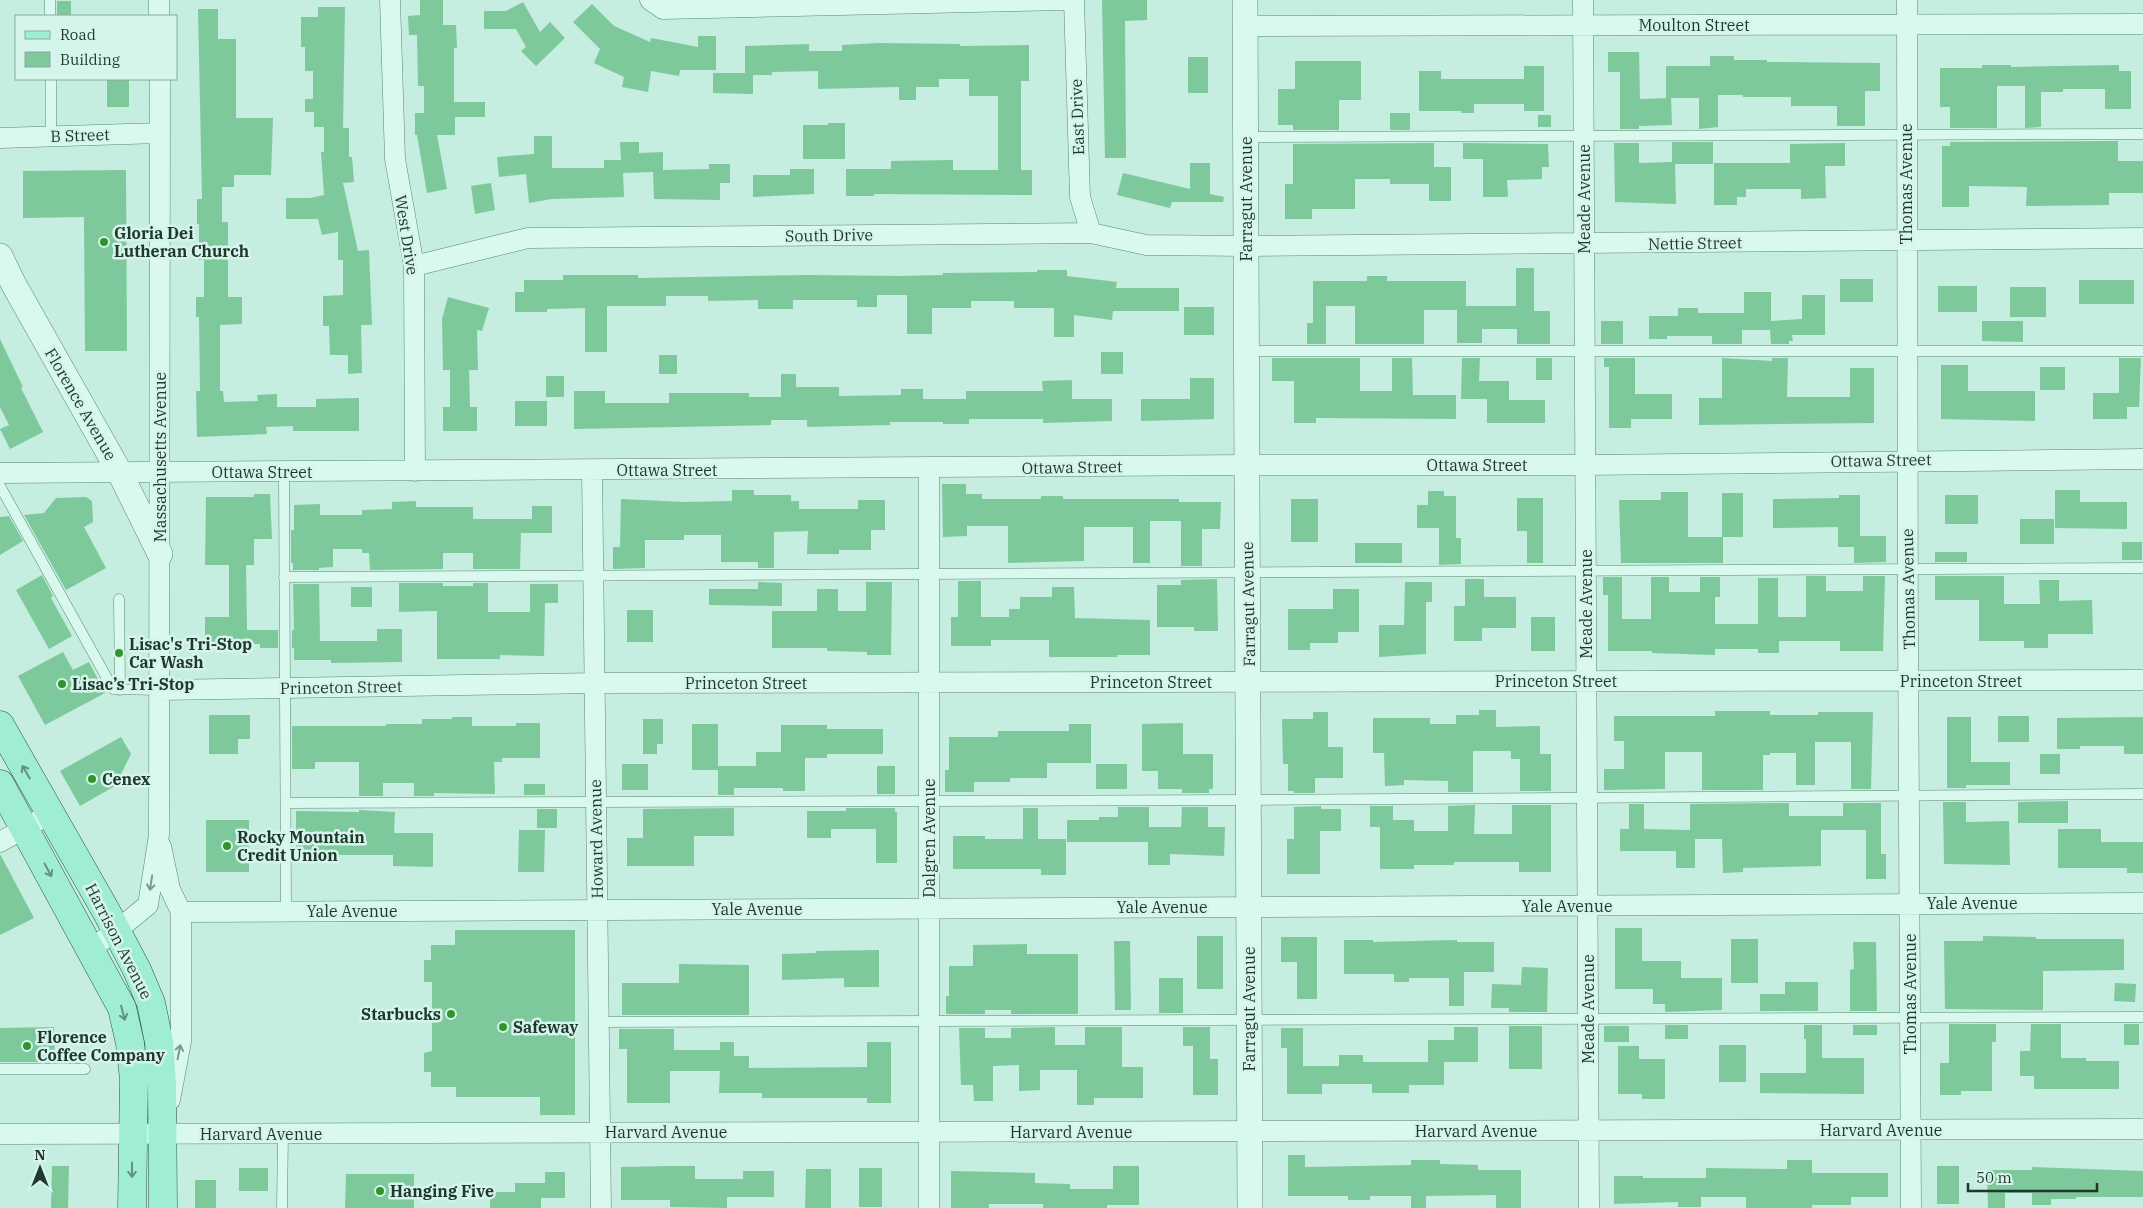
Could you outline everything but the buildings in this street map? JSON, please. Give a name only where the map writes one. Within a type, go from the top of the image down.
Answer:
[{"type":"main road","name":"Harrison Avenue","points":[[0,725],[116,931],[137,970],[151,1003],[159,1042],[162,1085],[163,1208]]},
{"type":"main road","name":"Harrison Avenue","points":[[0,784],[122,1008],[130,1043],[134,1079],[132,1208]]},
{"type":"street","points":[[159,0],[159,15]]},
{"type":"street","name":"West Drive","points":[[390,0],[395,159],[414,266],[415,471]]},
{"type":"street","points":[[650,0],[663,9],[1066,0]]},
{"type":"street","name":"East Drive","points":[[1074,0],[1080,197],[1091,233]]},
{"type":"street","name":"Farragut Avenue","points":[[1245,0],[1250,1208]]},
{"type":"street","name":"Meade Avenue","points":[[1583,0],[1589,1208]]},
{"type":"street","name":"Thomas Avenue","points":[[1907,0],[1906,460],[1910,681],[1911,1208]]},
{"type":"street","name":"Moulton Street","points":[[1245,26],[1583,26],[1907,23],[2143,24]]},
{"type":"street","name":"Massachusetts Avenue","points":[[90,949],[148,905],[159,835],[160,80]]},
{"type":"street","name":"B Street","points":[[0,138],[160,133]]},
{"type":"street","name":"South Drive","points":[[414,266],[528,238],[1091,233],[1146,245],[1246,246]]},
{"type":"street","name":"Nettie Street","points":[[1246,246],[2143,238]]},
{"type":"street","name":"Florence Avenue","points":[[0,256],[14,285],[120,473],[160,554]]},
{"type":"street","name":"Ottawa Street","points":[[0,474],[1246,465],[1585,465],[1906,460],[2143,459]]},
{"type":"street","name":"Dalgren Avenue","points":[[929,468],[929,1208]]},
{"type":"street","name":"Howard Avenue","points":[[592,470],[601,1208]]},
{"type":"street","name":"Princeton Street","points":[[160,690],[594,684],[2143,680]]},
{"type":"street","points":[[0,842],[50,814]]},
{"type":"street","name":"Massachusetts Avenue","points":[[159,835],[170,889],[181,912],[181,1042],[163,1134]]},
{"type":"street","name":"Yale Avenue","points":[[181,912],[2143,903]]},
{"type":"street","name":"Harvard Avenue","points":[[0,1134],[2143,1128]]},
{"type":"lane","points":[[50,0],[50,15]]},
{"type":"lane","points":[[51,80],[51,136]]},
{"type":"lane","points":[[1246,137],[2143,134]]},
{"type":"lane","points":[[1246,351],[2143,351]]},
{"type":"lane","points":[[284,472],[286,911]]},
{"type":"lane","points":[[0,486],[113,690],[160,690]]},
{"type":"lane","points":[[284,577],[2143,568]]},
{"type":"lane","points":[[119,599],[120,690]]},
{"type":"lane","points":[[286,803],[1249,800],[2143,794]]},
{"type":"lane","points":[[599,1022],[2143,1017]]},
{"type":"lane","points":[[0,1069],[85,1069]]},
{"type":"lane","points":[[282,1208],[283,1134]]},
{"type":"place","name":"Gloria Dei Lutheran Church","points":[[104,242]]},
{"type":"place","name":"Lisac's Tri-Stop Car Wash","points":[[119,653]]},
{"type":"place","name":"Lisac’s Tri-Stop","points":[[62,684]]},
{"type":"place","name":"Cenex","points":[[92,779]]},
{"type":"place","name":"Rocky Mountain Credit Union","points":[[227,846]]},
{"type":"place","name":"Starbucks","points":[[451,1014]]},
{"type":"place","name":"Safeway","points":[[503,1027]]},
{"type":"place","name":"Florence Coffee Company","points":[[27,1046]]},
{"type":"place","name":"Hanging Five","points":[[380,1191]]}]
